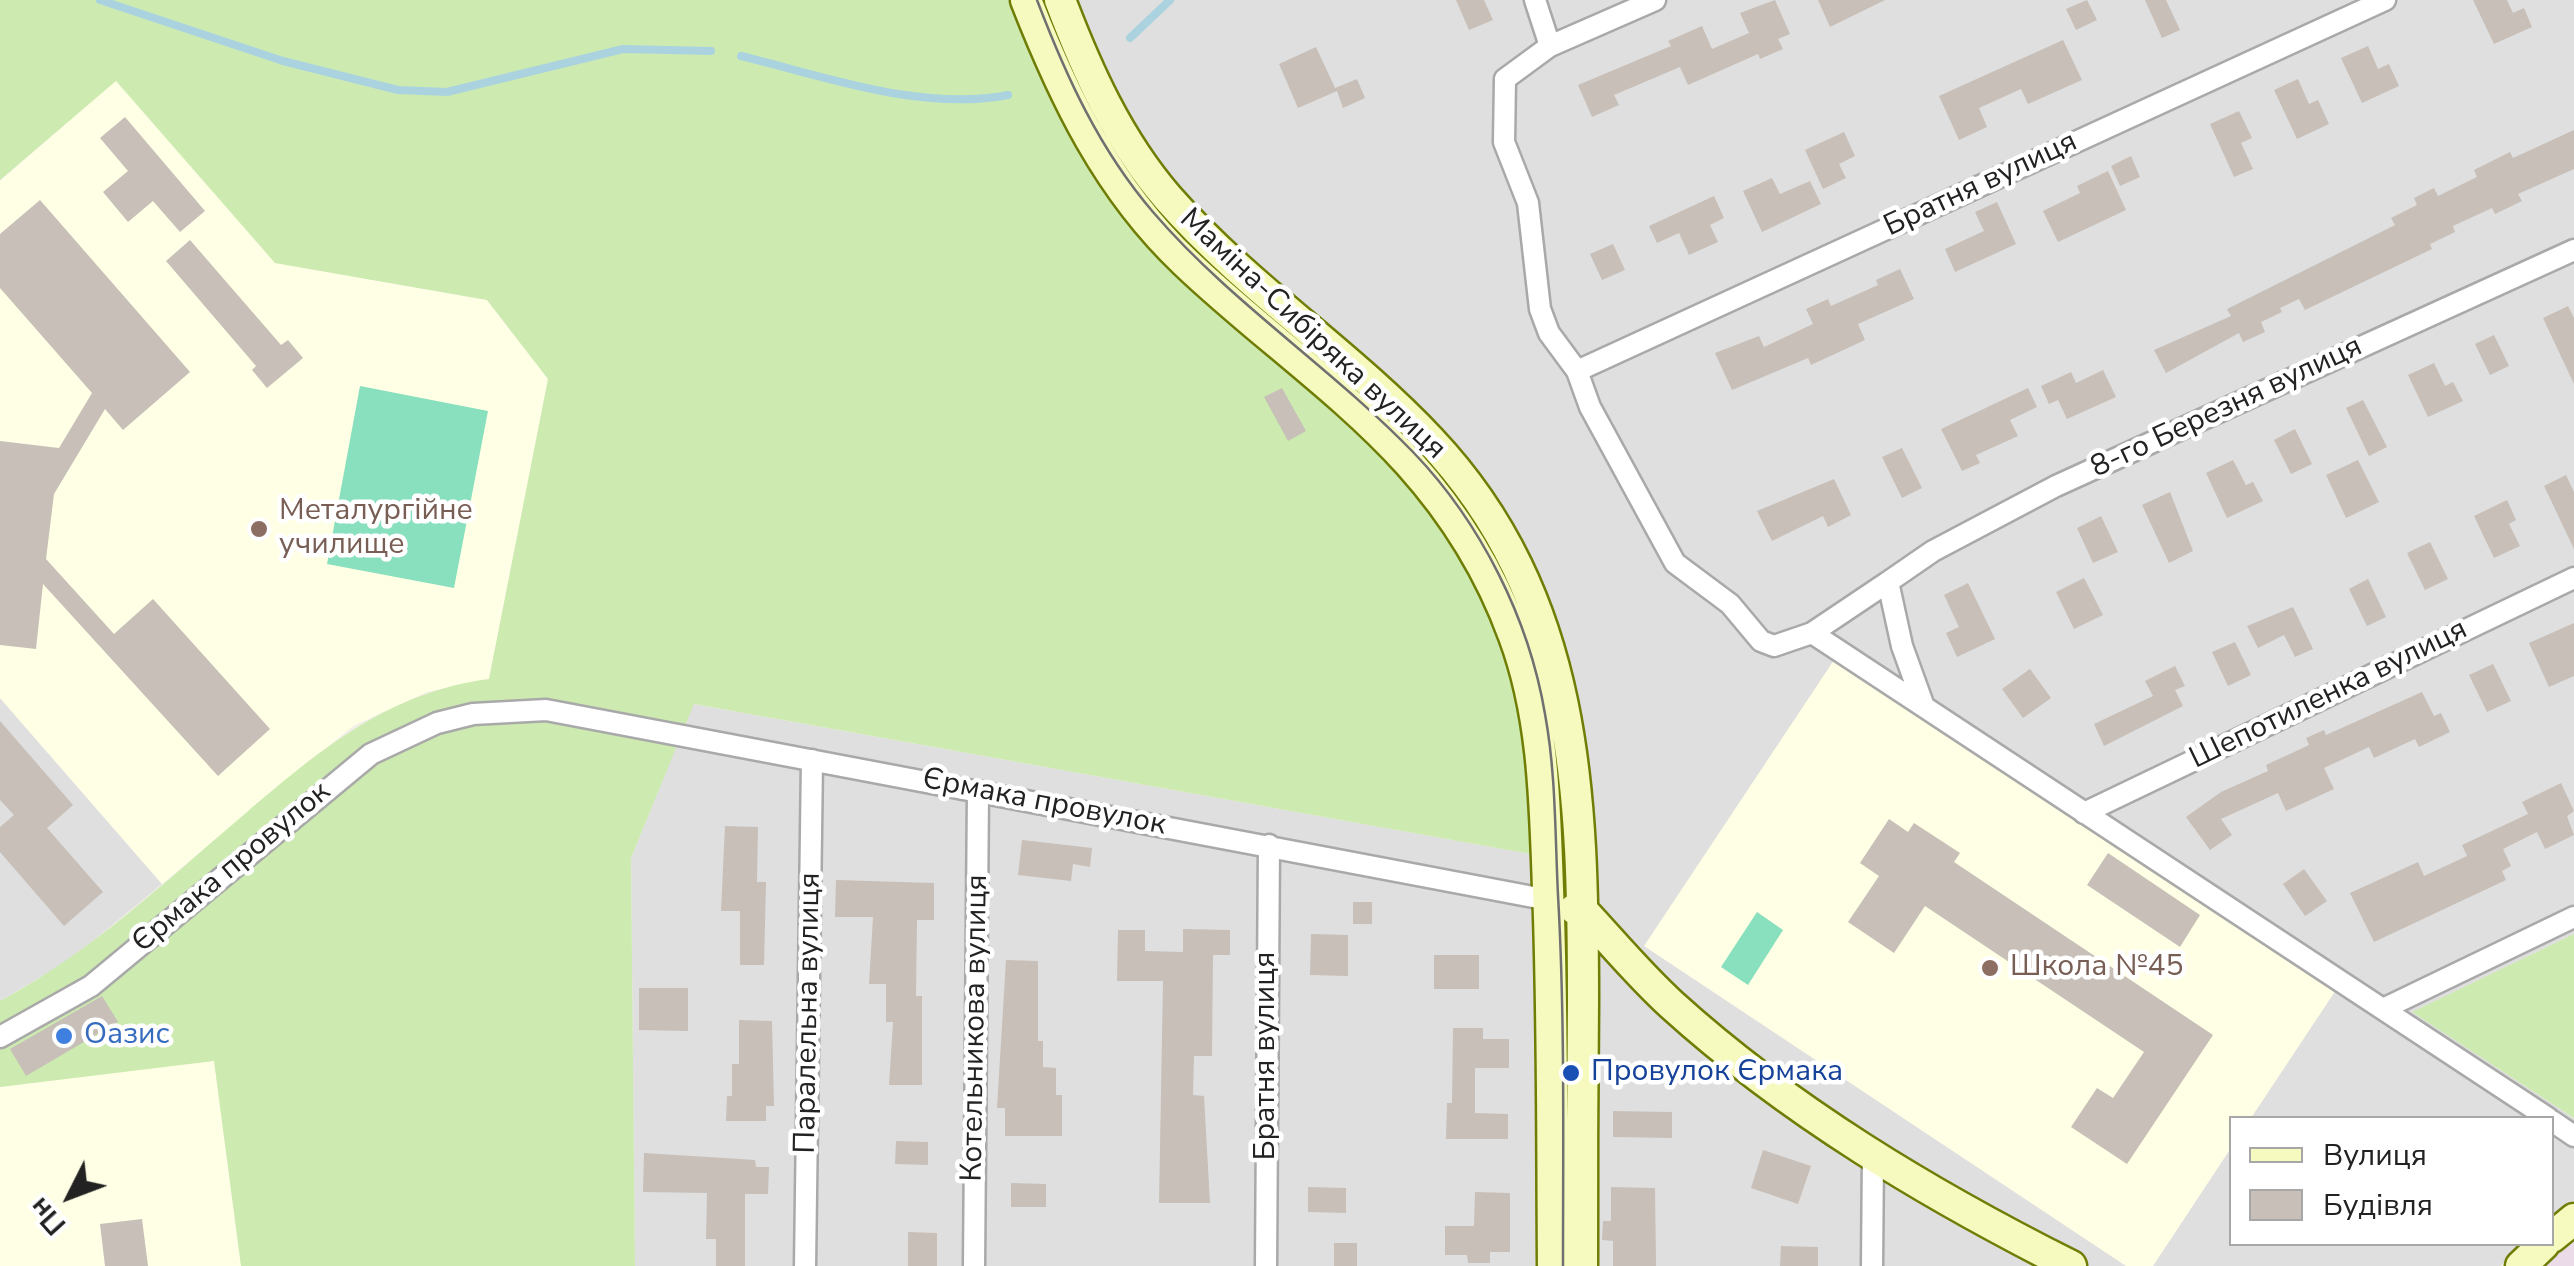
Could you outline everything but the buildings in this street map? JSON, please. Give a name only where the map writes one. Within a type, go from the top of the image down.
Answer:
[{"type":"main road","name":"Маміна-Сибіряка вулиця","points":[[1026,0],[1074,115],[1143,216],[1183,260],[1408,462],[1449,512],[1483,566],[1515,638],[1534,714],[1545,789],[1549,900]]},
{"type":"main road","name":"Маміна-Сибіряка вулиця","points":[[1060,0],[1102,100],[1167,196],[1206,238],[1431,441],[1474,494],[1510,552],[1544,628],[1567,708],[1577,790],[1583,911]]},
{"type":"main road","name":"Єрмака провулок","points":[[1549,900],[1583,911],[1670,1003],[1767,1084],[1873,1154],[2071,1266]]},
{"type":"main road","points":[[1549,900],[1552,1266]]},
{"type":"main road","points":[[1582,1266],[1583,911]]},
{"type":"main road","points":[[2554,1236],[2574,1220]]},
{"type":"main road","points":[[2521,1266],[2542,1246]]},
{"type":"street","points":[[1534,0],[1550,46]]},
{"type":"street","points":[[1655,0],[1550,46],[1505,79],[1504,142],[1528,202],[1540,309],[1549,333],[1577,371],[1590,407],[1675,563],[1730,604],[1762,641],[1774,646],[1812,633],[2544,1116]]},
{"type":"street","name":"Братня вулиця","points":[[1577,371],[2384,0]]},
{"type":"street","name":"8-го Березня вулиця","points":[[1812,633],[1933,551],[2056,486],[2574,250]]},
{"type":"street","name":"Шепотиленка вулиця","points":[[2084,813],[2574,578]]},
{"type":"street","points":[[1888,582],[1902,646],[1923,704]]},
{"type":"street","name":"Єрмака провулок","points":[[0,1037],[56,1008],[104,976],[341,776],[387,746],[437,724],[473,714],[546,710],[1549,900]]},
{"type":"street","name":"Паралельна вулиця","points":[[806,1266],[812,760]]},
{"type":"street","name":"Котельникова вулиця","points":[[974,1266],[978,791]]},
{"type":"street","name":"Братня вулиця","points":[[1266,1266],[1269,845]]},
{"type":"street","points":[[2382,1009],[2574,917]]},
{"type":"street","points":[[1872,1266],[1873,1154]]},
{"type":"shaded area","points":[[1069,0],[2574,0],[2574,934],[2413,1012],[2574,1118],[2574,1200],[2554,1216],[2554,1116],[2229,1116],[2229,1246],[2521,1246],[2500,1266],[1590,1266],[1591,913],[1518,547],[1213,232],[1139,145]]},
{"type":"shaded area","name":"Металургійне училище","points":[[116,80],[275,263],[487,300],[548,379],[489,679],[427,692],[353,726],[162,884],[0,698],[0,181]]},
{"type":"shaded area","name":"Школа №45","points":[[1834,660],[2336,990],[2252,1116],[2229,1116],[2229,1151],[2153,1266],[2126,1266],[1644,946]]},
{"type":"shaded area","points":[[0,698],[162,884],[71,959],[0,1001]]},
{"type":"shaded area","points":[[693,704],[1536,855],[1535,1266],[635,1266],[631,858]]},
{"type":"shaded area","points":[[214,1060],[241,1266],[0,1266],[0,1087]]},
{"type":"shaded area","points":[[2574,1238],[2574,1266],[2542,1266],[2554,1255]]},
{"type":"green space","points":[[0,0],[1016,0],[1066,119],[1441,517],[1506,641],[1525,716],[1536,855],[694,704],[631,858],[635,1266],[241,1266],[214,1061],[0,1087],[0,1001],[98,937],[302,766],[358,727],[419,696],[489,679],[548,379],[487,300],[275,263],[116,81],[0,180]]},
{"type":"green space","points":[[360,386],[488,411],[454,588],[327,564]]},
{"type":"green space","points":[[1757,912],[1783,930],[1748,985],[1721,967]]},
{"type":"green space","points":[[2574,934],[2574,1118],[2412,1012]]},
{"type":"waterway","points":[[100,0],[283,61],[398,90],[447,92],[623,49],[711,51]]},
{"type":"waterway","points":[[1130,38],[1170,0]]},
{"type":"waterway","points":[[741,56],[907,95],[941,99],[1008,95]]},
{"type":"tram line","points":[[1037,0],[1086,111],[1134,188],[1215,276],[1414,453],[1481,541],[1514,608],[1538,678],[1553,781],[1562,987],[1563,1266]]},
{"type":"place","name":"Металургійне училище","points":[[259,529]]},
{"type":"place","name":"Школа №45","points":[[1990,968]]},
{"type":"place","name":"Оазис","points":[[64,1036]]},
{"type":"place","name":"Провулок Єрмака","points":[[1571,1073]]}]
